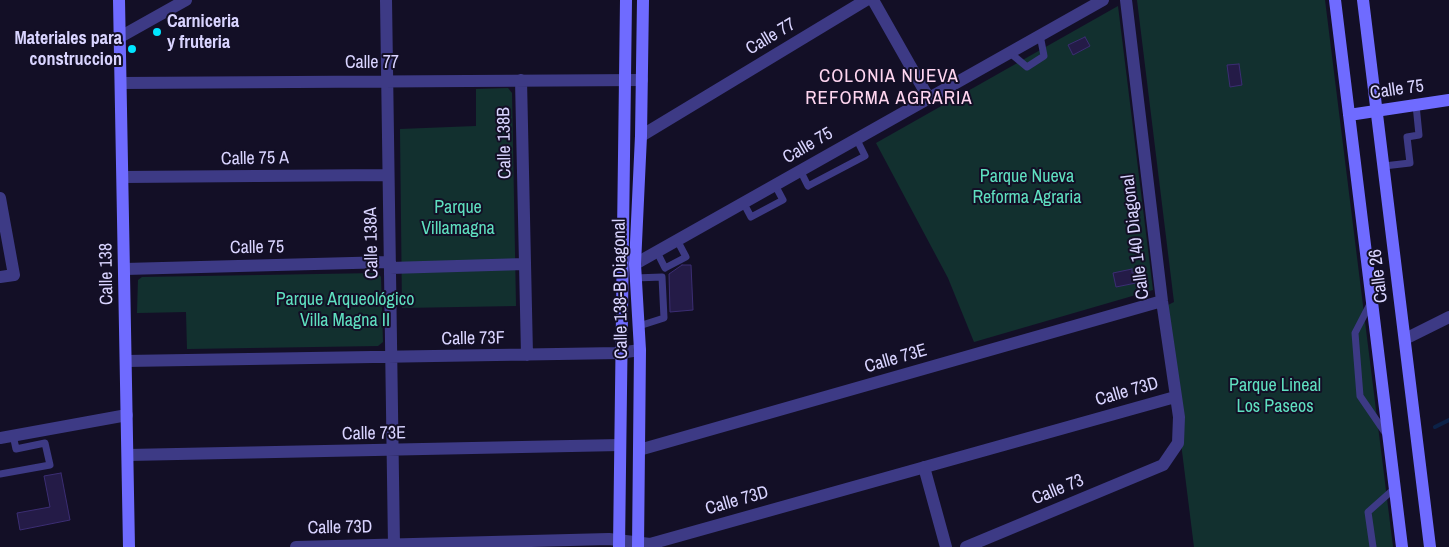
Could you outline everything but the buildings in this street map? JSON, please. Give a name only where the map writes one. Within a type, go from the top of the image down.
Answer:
[{"type":"street","name":"Calle 138","points":[[119,0],[129,547]]},
{"type":"street","points":[[120,37],[186,0]]},
{"type":"street","name":"Calle 138A","points":[[386,0],[394,545]]},
{"type":"street","name":"Calle 138-B Diagonal","points":[[619,544],[619,354],[626,0]]},
{"type":"street","name":"Calle 138-B Diagonal","points":[[638,545],[640,350],[635,264],[641,136],[642,0]]},
{"type":"street","name":"Calle 77","points":[[641,136],[866,0]]},
{"type":"street","points":[[873,0],[928,97]]},
{"type":"street","name":"Calle 75","points":[[635,264],[1103,0]]},
{"type":"street","name":"Calle 140 Diagonal","points":[[1126,0],[1162,301],[1179,417],[1178,443],[1164,466]]},
{"type":"street","name":"Calle 26","points":[[1335,0],[1402,547]]},
{"type":"street","name":"Calle 26","points":[[1363,0],[1430,547]]},
{"type":"street","name":"Calle 138B","points":[[521,80],[527,355]]},
{"type":"street","name":"Calle 77","points":[[121,83],[642,80]]},
{"type":"street","name":"Calle 75","points":[[1349,115],[1449,100]]},
{"type":"street","name":"Calle 75 A","points":[[123,177],[388,175]]},
{"type":"street","points":[[0,198],[14,275],[0,277]]},
{"type":"street","name":"Calle 75","points":[[125,268],[525,264]]},
{"type":"street","name":"Calle 73E","points":[[639,450],[1162,301]]},
{"type":"street","points":[[1405,339],[1449,317]]},
{"type":"street","name":"Calle 73F","points":[[126,361],[619,354],[640,350]]},
{"type":"street","name":"Calle 73D","points":[[296,547],[650,544],[1176,397]]},
{"type":"street","points":[[6,437],[127,414]]},
{"type":"street","name":"Calle 73E","points":[[128,455],[620,445]]},
{"type":"street","name":"Calle 73","points":[[966,547],[1164,466]]},
{"type":"street","points":[[924,467],[946,547]]},
{"type":"lane","points":[[1009,52],[1027,67],[1044,56],[1040,35]]},
{"type":"lane","points":[[1384,166],[1410,164],[1407,137],[1419,136],[1416,105]]},
{"type":"lane","points":[[800,170],[808,186],[865,156],[856,138]]},
{"type":"lane","points":[[657,252],[665,268],[686,258],[677,240]]},
{"type":"lane","points":[[636,278],[662,277],[664,318],[638,326]]},
{"type":"lane","points":[[1372,301],[1355,333],[1360,396],[1388,438]]},
{"type":"lane","points":[[0,474],[50,464],[46,443],[16,449],[6,437]]},
{"type":"lane","points":[[1373,547],[1368,512],[1395,488]]},
{"type":"green space","name":"Parque Lineal Los Paseos","points":[[1137,0],[1325,0],[1393,547],[1194,547],[1164,307],[1174,302]]},
{"type":"green space","name":"Parque Nueva Reforma Agraria","points":[[1118,6],[1153,290],[974,342],[948,278],[876,143]]},
{"type":"green space","name":"Parque Villamagna","points":[[508,88],[512,93],[516,306],[402,308],[400,129],[476,126],[476,89]]},
{"type":"green space","name":"Parque Arqueológico Villa Magna II","points":[[378,273],[381,277],[383,342],[378,346],[187,349],[186,312],[137,313],[138,280],[142,277]]},
{"type":"waterway","points":[[1435,427],[1449,420]]},
{"type":"place","name":"Carniceria y fruteria","points":[[157,32]]},
{"type":"place","name":"Materiales para construccion","points":[[132,49]]},
{"type":"district","name":"COLONIA NUEVA REFORMA AGRARIA","points":[[889,88]]}]
